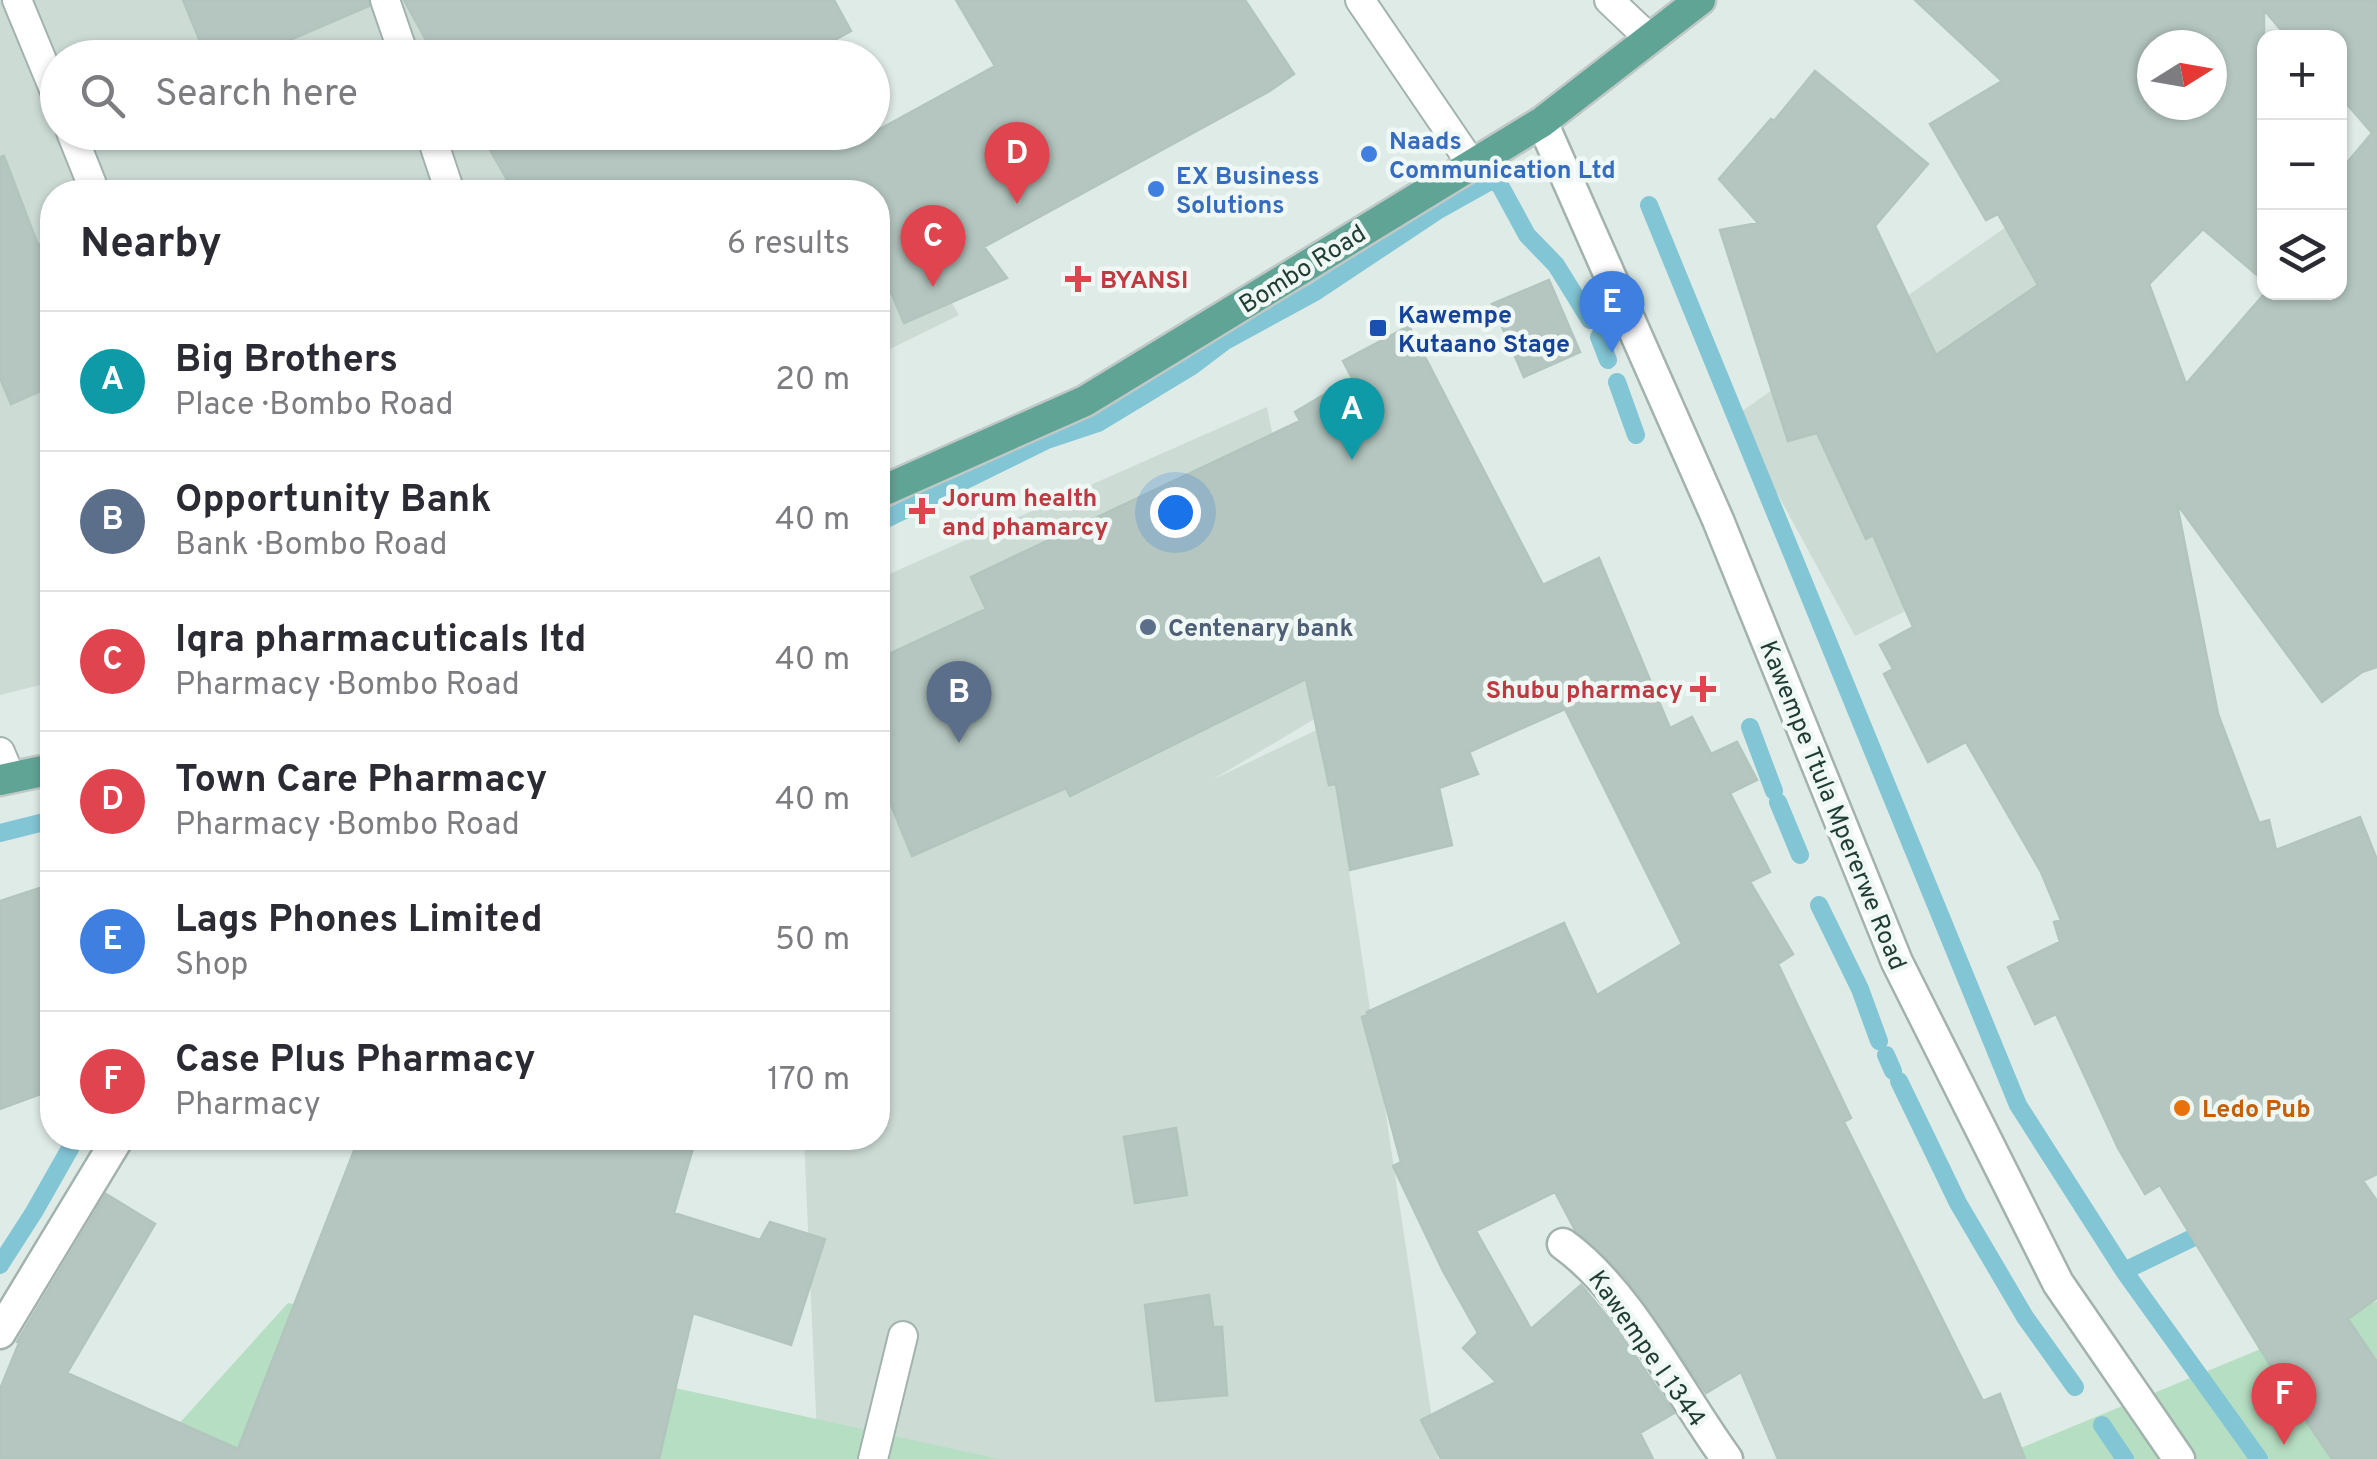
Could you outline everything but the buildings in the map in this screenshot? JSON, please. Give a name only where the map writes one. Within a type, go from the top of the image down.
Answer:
[{"type":"main road","name":"Bombo Road","points":[[890,488],[1085,401],[1542,122],[1700,0]]},
{"type":"main road","points":[[4,770],[40,769]]},
{"type":"street","name":"Kawempe Ttula Mpererwe Road","points":[[1542,122],[1718,520],[1897,962],[2058,1283],[2179,1459]]},
{"type":"street","points":[[0,1332],[111,1150]]},
{"type":"street","name":"Kawempe I 1344","points":[[1563,1244],[1584,1259],[1622,1304],[1727,1459]]},
{"type":"lane","points":[[17,0],[40,56]]},
{"type":"lane","points":[[385,0],[399,40]]},
{"type":"lane","points":[[1360,0],[1472,163]]},
{"type":"lane","points":[[1609,0],[1650,38]]},
{"type":"lane","points":[[78,150],[91,180]]},
{"type":"lane","points":[[436,150],[446,180]]},
{"type":"lane","points":[[873,1459],[904,1336]]},
{"type":"shaded area","points":[[0,0],[771,0],[795,40],[40,40],[40,150],[860,150],[878,180],[40,180],[40,685],[0,695]]},
{"type":"shaded area","points":[[890,200],[959,315],[890,349]]},
{"type":"shaded area","points":[[2016,220],[2194,468],[1855,636],[1735,416]]},
{"type":"shaded area","points":[[1267,407],[1328,711],[1212,780],[1327,725],[1438,1459],[818,1459],[805,1150],[890,1150],[890,574]]},
{"type":"green space","points":[[2377,1301],[2377,1459],[1994,1459]]},
{"type":"green space","points":[[288,1303],[999,1459],[147,1459]]},
{"type":"waterway","points":[[890,517],[1047,440],[1098,423],[1192,366],[1225,341],[1315,292],[1437,211],[1496,178],[1527,235],[1556,265],[1590,320]]},
{"type":"waterway","points":[[1649,205],[2018,1105],[2124,1271],[2259,1459]]},
{"type":"waterway","points":[[1599,337],[1608,360]]},
{"type":"waterway","points":[[1617,382],[1636,435]]},
{"type":"waterway","points":[[1750,727],[1774,791]]},
{"type":"waterway","points":[[1778,802],[1800,855]]},
{"type":"waterway","points":[[0,833],[40,823]]},
{"type":"waterway","points":[[1819,905],[1860,989],[1879,1041]]},
{"type":"waterway","points":[[1886,1055],[1893,1071]]},
{"type":"waterway","points":[[1899,1081],[1958,1203],[2025,1317],[2075,1387]]},
{"type":"waterway","points":[[0,1265],[69,1150]]},
{"type":"waterway","points":[[2124,1271],[2211,1229]]},
{"type":"waterway","points":[[2102,1425],[2125,1459]]},
{"type":"place","name":"Naads Communication Ltd","points":[[1369,154]]},
{"type":"place","name":"EX Business Solutions","points":[[1156,189]]},
{"type":"place","name":"Town Care Pharmacy","points":[[1017,204]]},
{"type":"place","name":"BYANSI","points":[[1078,279]]},
{"type":"place","name":"Iqra pharmacuticals ltd","points":[[933,287]]},
{"type":"place","name":"Kawempe Kutaano Stage","points":[[1378,328]]},
{"type":"place","name":"Lags Phones Limited","points":[[1612,353]]},
{"type":"place","name":"Big Brothers","points":[[1352,460]]},
{"type":"place","name":"Jorum health and phamarcy","points":[[922,511]]},
{"type":"place","name":"Centenary bank","points":[[1148,627]]},
{"type":"place","name":"Shubu pharmacy","points":[[1703,689]]},
{"type":"place","name":"Opportunity Bank","points":[[959,743]]},
{"type":"place","name":"Ledo Pub","points":[[2182,1108]]},
{"type":"place","name":"Case Plus Pharmacy","points":[[2284,1445]]}]
